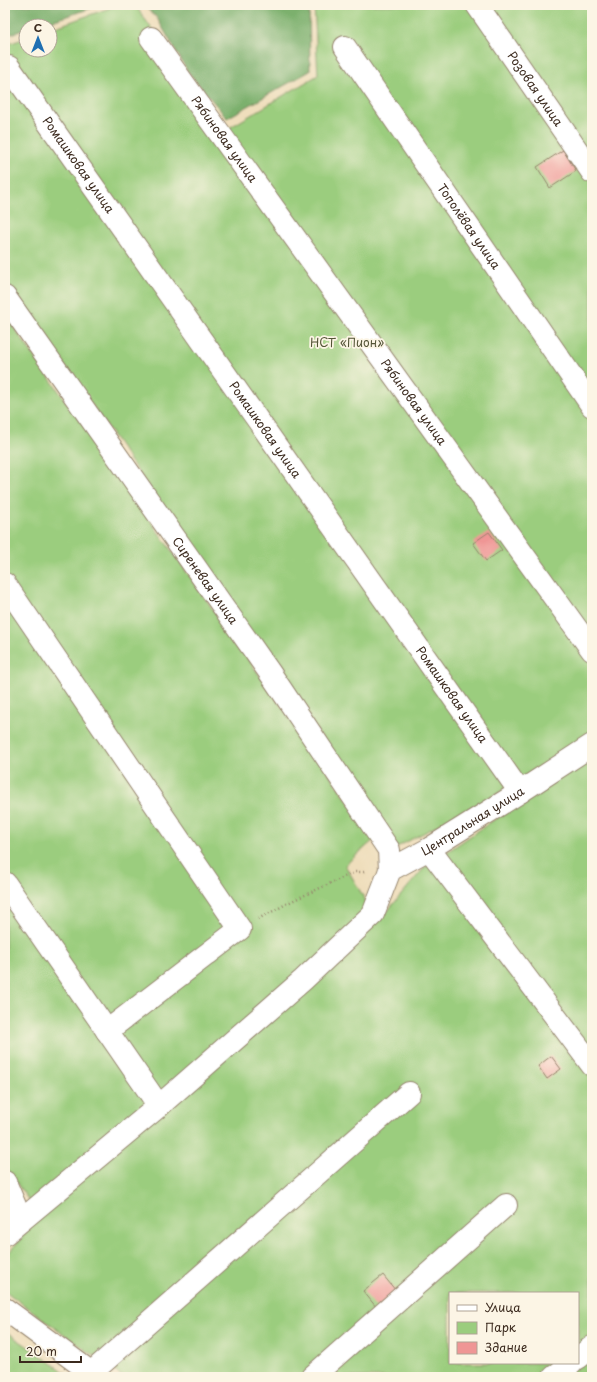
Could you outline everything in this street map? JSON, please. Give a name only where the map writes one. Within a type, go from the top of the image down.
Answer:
[{"type":"street","name":"Розовая улица","points":[[477,5],[592,172]]},
{"type":"street","name":"Рябиновая улица","points":[[151,38],[592,650]]},
{"type":"street","name":"Тополёвая улица","points":[[345,47],[592,406]]},
{"type":"street","name":"Ромашковая улица","points":[[9,67],[520,792]]},
{"type":"street","name":"Сиреневая улица","points":[[5,297],[266,667],[389,850],[390,870]]},
{"type":"street","points":[[5,584],[240,929],[107,1031]]},
{"type":"street","name":"Центральная улица","points":[[390,870],[589,752]]},
{"type":"street","points":[[429,848],[592,1065]]},
{"type":"street","points":[[5,1234],[159,1106],[303,980],[373,914],[390,870]]},
{"type":"street","points":[[5,883],[159,1106]]},
{"type":"street","points":[[5,1309],[94,1375],[409,1093]]},
{"type":"street","points":[[5,1182],[21,1220]]},
{"type":"street","points":[[312,1377],[506,1205]]},
{"type":"street","points":[[579,1357],[592,1347]]},
{"type":"street","points":[[554,1377],[571,1364]]},
{"type":"path","points":[[240,929],[294,900],[355,872],[390,870]]},
{"type":"green space","points":[[5,5],[101,5],[58,19],[18,18],[18,32],[5,36]]},
{"type":"green space","name":"НСТ «Пион»","points":[[118,5],[135,5],[224,131],[318,75],[314,5],[592,5],[592,731],[529,777],[397,847],[5,279],[5,45],[18,41],[18,58],[58,58],[58,26]]},
{"type":"green space","points":[[143,5],[309,5],[310,71],[227,118],[188,72],[157,18]]},
{"type":"green space","points":[[5,315],[375,839],[345,865],[378,922],[425,867],[592,753],[592,1377],[123,1377],[5,1291],[5,1257],[40,1216],[5,1167],[5,914],[11,909],[5,902]]},
{"type":"green space","points":[[5,1331],[72,1377],[5,1377]]},
{"type":"building","points":[[563,150],[576,171],[550,188],[537,167]]},
{"type":"building","points":[[489,532],[502,550],[486,561],[473,543]]},
{"type":"building","points":[[551,1056],[561,1069],[547,1079],[538,1066]]},
{"type":"building","points":[[383,1275],[396,1291],[377,1308],[363,1291]]}]
